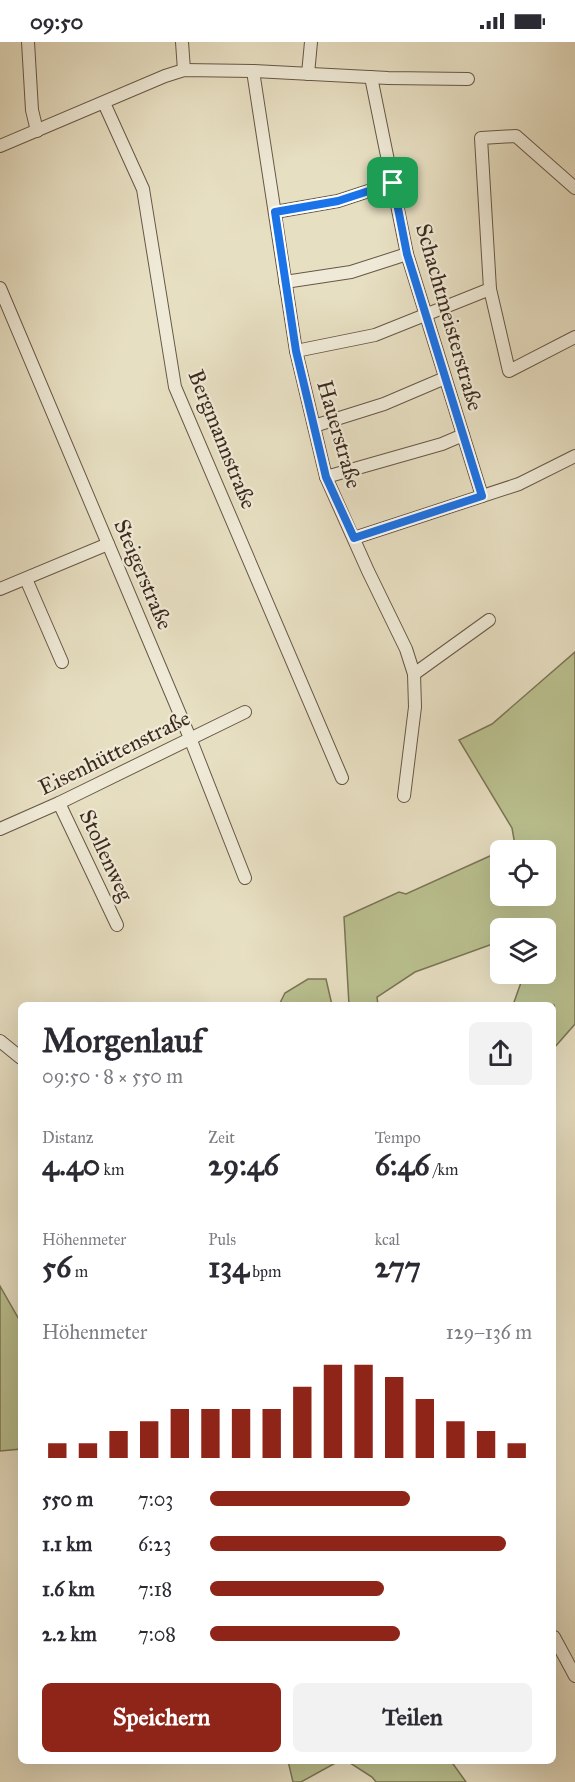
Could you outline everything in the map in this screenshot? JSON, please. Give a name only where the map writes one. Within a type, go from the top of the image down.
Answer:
[{"type":"street","points":[[28,42],[32,110],[37,130]]},
{"type":"street","points":[[182,42],[184,70]]},
{"type":"street","points":[[308,74],[311,42]]},
{"type":"street","points":[[0,146],[184,70],[468,79]]},
{"type":"street","name":"Hauerstraße","points":[[253,71],[296,351],[326,477],[406,649],[414,674],[414,707],[404,796]]},
{"type":"street","name":"Schachtmeisterstraße","points":[[371,77],[407,254],[482,496]]},
{"type":"street","name":"Bergmannstraße","points":[[104,103],[143,189],[175,387],[342,778]]},
{"type":"street","points":[[575,188],[516,136],[481,138],[490,289],[509,371],[575,337]]},
{"type":"street","points":[[275,212],[338,201],[393,183]]},
{"type":"street","points":[[285,282],[351,272],[407,254]]},
{"type":"street","name":"Steigerstraße","points":[[0,288],[190,738],[245,878]]},
{"type":"street","points":[[296,351],[375,335],[490,289]]},
{"type":"street","points":[[314,426],[384,404],[445,378]]},
{"type":"street","points":[[326,477],[442,444],[463,435]]},
{"type":"street","points":[[354,538],[519,484],[575,456]]},
{"type":"street","points":[[0,589],[108,544]]},
{"type":"street","points":[[26,579],[62,662]]},
{"type":"street","points":[[414,674],[489,620]]},
{"type":"street","name":"Eisenhüttenstraße","points":[[0,829],[59,803],[245,712]]},
{"type":"street","name":"Stollenweg","points":[[59,803],[117,925]]},
{"type":"street","points":[[0,1041],[18,1056]]},
{"type":"street","points":[[556,1641],[575,1676]]},
{"type":"green space","points":[[575,652],[575,1024],[556,1046],[556,1002],[514,1002],[520,984],[556,984],[556,918],[490,918],[490,945],[415,972],[377,997],[378,1002],[349,1002],[344,917],[399,892],[406,894],[490,856],[490,906],[556,906],[556,840],[514,840],[512,828],[459,740],[492,724]]},
{"type":"green space","points":[[308,979],[326,979],[331,1002],[280,1002],[285,993]]},
{"type":"green space","points":[[0,1286],[18,1318],[18,1449],[0,1451]]},
{"type":"green space","points":[[289,1764],[334,1764],[301,1782],[293,1782]]},
{"type":"green space","points":[[352,1764],[453,1764],[466,1782],[376,1782]]},
{"type":"route","points":[[393,183],[407,254],[482,496],[354,538],[326,477],[296,351],[275,212],[338,201],[393,183]]}]
